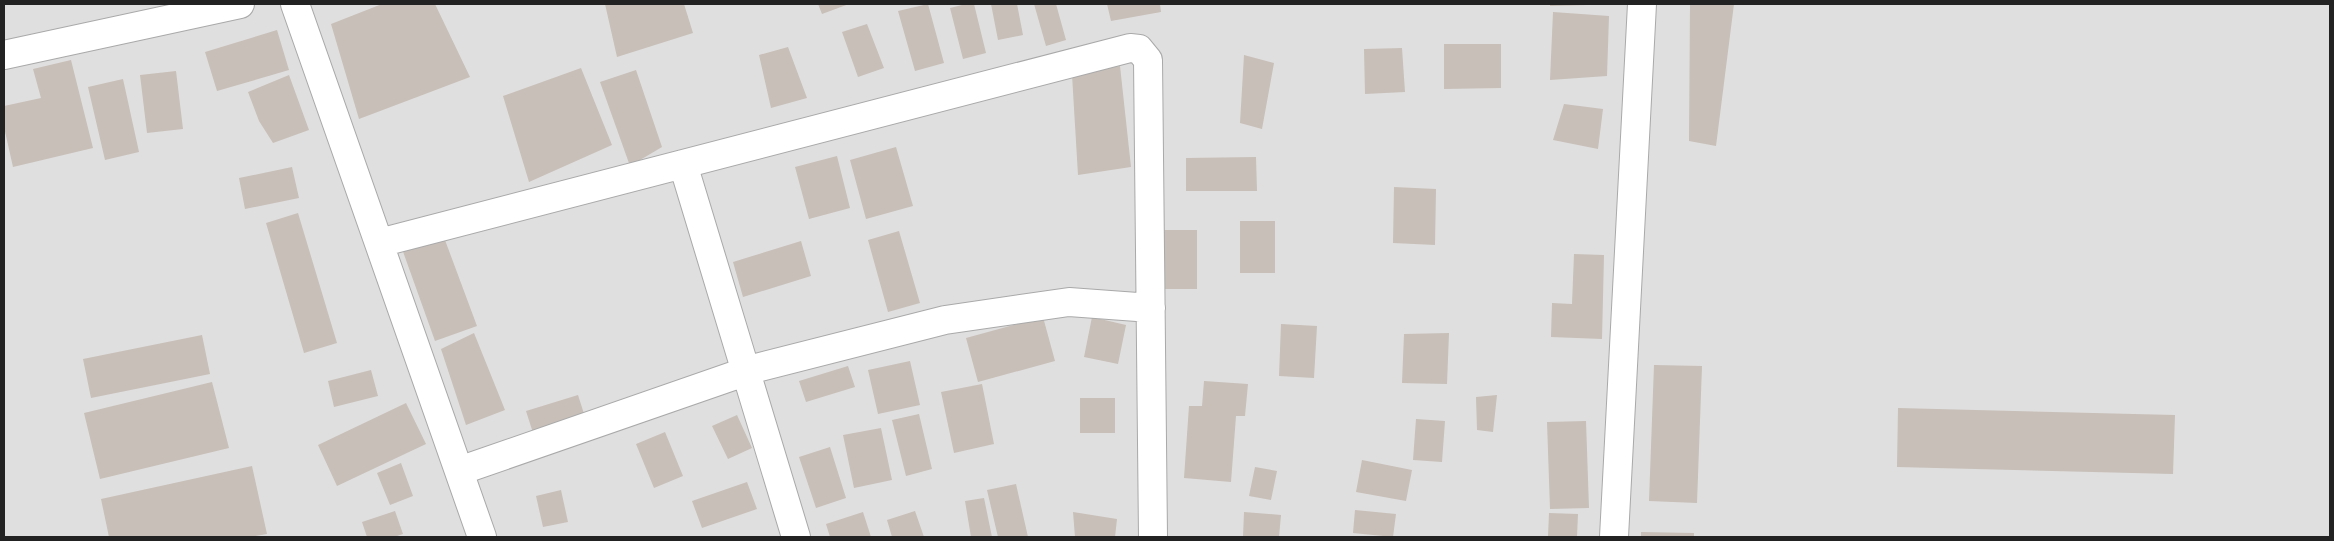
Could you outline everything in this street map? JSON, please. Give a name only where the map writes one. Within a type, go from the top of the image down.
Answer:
[{"type":"street","points":[[4,55],[240,4]]},
{"type":"street","points":[[295,4],[482,537]]},
{"type":"street","points":[[1614,537],[1642,4]]},
{"type":"street","points":[[379,243],[1130,48],[1139,49],[1148,60],[1153,537]]},
{"type":"street","points":[[683,164],[796,537]]},
{"type":"street","points":[[458,471],[747,371],[944,320],[1069,302],[1151,308]]},
{"type":"shaded area","points":[[4,4],[2330,4],[2330,537],[4,537]]},
{"type":"building","points":[[382,4],[435,4],[470,77],[359,119],[331,24]]},
{"type":"building","points":[[605,4],[684,4],[693,33],[617,57]]},
{"type":"building","points":[[818,4],[849,4],[822,14]]},
{"type":"building","points":[[928,4],[944,63],[915,71],[898,11]]},
{"type":"building","points":[[974,4],[986,53],[963,59],[950,8]]},
{"type":"building","points":[[991,4],[1017,4],[1023,35],[998,40]]},
{"type":"building","points":[[1034,4],[1056,4],[1066,40],[1046,46]]},
{"type":"building","points":[[1107,4],[1160,4],[1161,12],[1111,21]]},
{"type":"building","points":[[1550,4],[1587,4],[1587,5],[1550,6]]},
{"type":"building","points":[[1690,4],[1734,4],[1716,146],[1689,141]]},
{"type":"building","points":[[1553,12],[1609,16],[1607,76],[1550,80]]},
{"type":"building","points":[[867,24],[884,68],[858,77],[842,32]]},
{"type":"building","points":[[277,30],[289,70],[217,91],[205,52]]},
{"type":"building","points":[[1444,44],[1501,44],[1501,88],[1444,89]]},
{"type":"building","points":[[788,47],[807,98],[771,108],[759,55]]},
{"type":"building","points":[[1402,48],[1405,92],[1365,94],[1364,49]]},
{"type":"building","points":[[1244,55],[1274,63],[1262,129],[1240,123]]},
{"type":"building","points":[[71,60],[93,148],[13,167],[4,127],[4,106],[41,98],[33,69]]},
{"type":"building","points":[[1120,66],[1131,167],[1078,175],[1072,75]]},
{"type":"building","points":[[581,68],[612,145],[529,182],[503,96]]},
{"type":"building","points":[[636,70],[662,147],[630,166],[600,82]]},
{"type":"building","points":[[176,71],[183,129],[147,133],[140,75]]},
{"type":"building","points":[[289,75],[309,130],[273,143],[259,121],[248,92]]},
{"type":"building","points":[[123,79],[139,152],[105,160],[88,87]]},
{"type":"building","points":[[1564,104],[1603,109],[1598,149],[1553,140]]},
{"type":"building","points":[[896,147],[913,206],[866,219],[850,160]]},
{"type":"building","points":[[837,156],[850,208],[809,219],[795,167]]},
{"type":"building","points":[[1256,157],[1257,191],[1186,191],[1186,158]]},
{"type":"building","points":[[292,167],[299,198],[245,209],[239,178]]},
{"type":"building","points":[[1394,187],[1436,189],[1435,245],[1393,243]]},
{"type":"building","points":[[298,213],[337,343],[304,353],[266,223]]},
{"type":"building","points":[[1240,221],[1275,221],[1275,273],[1240,273]]},
{"type":"building","points":[[1160,230],[1197,230],[1197,289],[1160,289]]},
{"type":"building","points":[[899,231],[920,303],[888,312],[868,240]]},
{"type":"building","points":[[442,232],[477,326],[435,341],[401,246]]},
{"type":"building","points":[[801,241],[811,276],[743,297],[733,262]]},
{"type":"building","points":[[1574,254],[1604,255],[1602,339],[1551,337],[1552,303],[1572,304]]},
{"type":"building","points":[[1043,317],[1055,361],[978,382],[966,338]]},
{"type":"building","points":[[1092,317],[1126,325],[1118,364],[1084,357]]},
{"type":"building","points":[[1281,324],[1317,326],[1314,378],[1279,376]]},
{"type":"building","points":[[474,333],[505,410],[466,425],[441,349]]},
{"type":"building","points":[[1449,333],[1447,384],[1402,383],[1404,334]]},
{"type":"building","points":[[202,335],[210,374],[91,398],[83,359]]},
{"type":"building","points":[[910,361],[920,405],[878,414],[868,370]]},
{"type":"building","points":[[1654,365],[1702,366],[1697,503],[1649,501]]},
{"type":"building","points":[[848,366],[855,387],[806,402],[799,381]]},
{"type":"building","points":[[371,370],[378,396],[334,407],[328,381]]},
{"type":"building","points":[[1204,381],[1248,384],[1245,416],[1236,416],[1231,482],[1184,478],[1189,406],[1202,406]]},
{"type":"building","points":[[212,382],[229,448],[100,479],[84,413]]},
{"type":"building","points":[[982,384],[994,444],[954,453],[941,392]]},
{"type":"building","points":[[578,395],[586,420],[534,436],[526,411]]},
{"type":"building","points":[[1497,395],[1493,432],[1477,430],[1476,397]]},
{"type":"building","points":[[1080,398],[1115,398],[1115,433],[1080,433]]},
{"type":"building","points":[[406,403],[426,444],[337,486],[318,445]]},
{"type":"building","points":[[1898,408],[2175,415],[2173,474],[1897,467]]},
{"type":"building","points":[[919,414],[932,469],[906,476],[892,420]]},
{"type":"building","points":[[737,415],[752,448],[728,459],[712,426]]},
{"type":"building","points":[[1416,419],[1445,421],[1442,462],[1413,460]]},
{"type":"building","points":[[1586,421],[1589,508],[1550,509],[1547,422]]},
{"type":"building","points":[[881,428],[892,480],[854,488],[843,435]]},
{"type":"building","points":[[665,432],[683,476],[654,488],[636,444]]},
{"type":"building","points":[[830,447],[846,498],[816,508],[799,457]]},
{"type":"building","points":[[1362,460],[1412,470],[1406,501],[1356,492]]},
{"type":"building","points":[[401,463],[413,496],[390,505],[377,473]]},
{"type":"building","points":[[252,466],[267,534],[250,537],[109,537],[101,499]]},
{"type":"building","points":[[1255,467],[1277,471],[1271,500],[1249,496]]},
{"type":"building","points":[[747,482],[757,509],[702,528],[692,501]]},
{"type":"building","points":[[1016,484],[1028,537],[998,537],[987,490]]},
{"type":"building","points":[[561,490],[568,522],[543,527],[536,496]]},
{"type":"building","points":[[984,498],[992,537],[971,537],[965,501]]},
{"type":"building","points":[[1355,510],[1396,514],[1393,537],[1353,533]]},
{"type":"building","points":[[395,511],[403,534],[394,537],[367,537],[362,522]]},
{"type":"building","points":[[915,511],[924,537],[892,537],[887,520]]},
{"type":"building","points":[[863,512],[871,537],[830,537],[826,524]]},
{"type":"building","points":[[1073,512],[1117,519],[1115,537],[1075,537]]},
{"type":"building","points":[[1244,512],[1281,515],[1279,537],[1243,537]]},
{"type":"building","points":[[1549,513],[1578,514],[1577,537],[1548,537]]},
{"type":"building","points":[[1641,532],[1694,533],[1694,537],[1641,537]]}]
